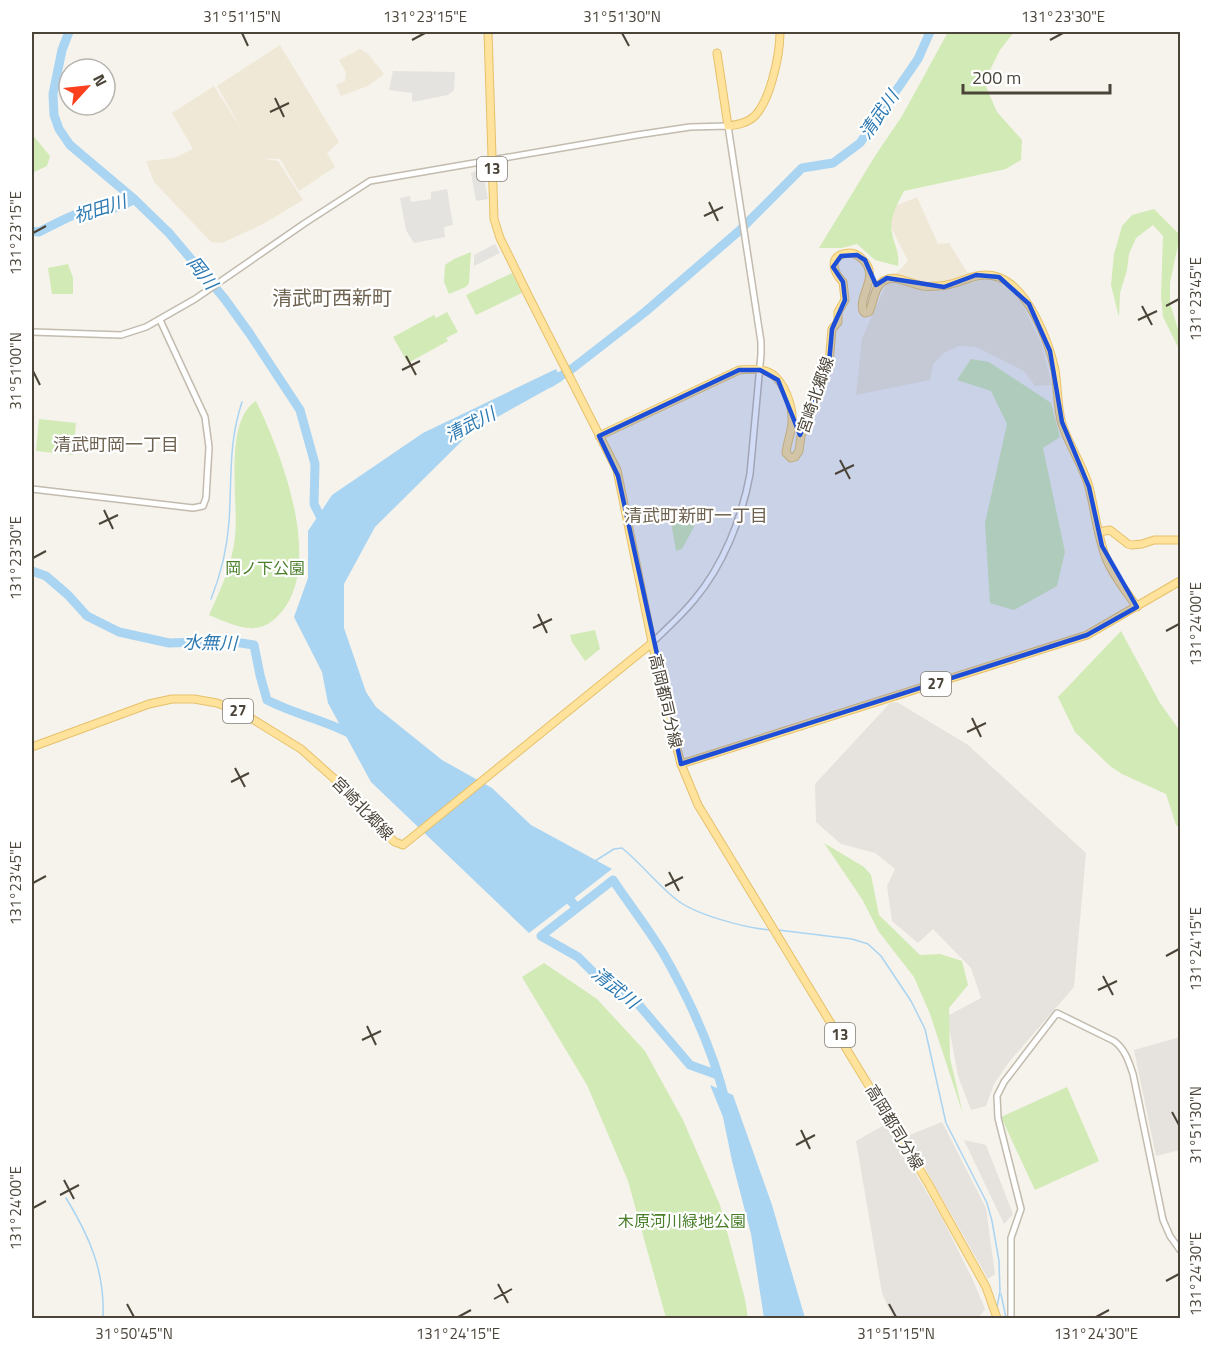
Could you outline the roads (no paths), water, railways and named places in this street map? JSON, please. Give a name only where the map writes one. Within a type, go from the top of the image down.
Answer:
[{"type":"main road","name":"高岡都司分線","points":[[488,32],[494,219],[500,238],[618,476],[662,691],[681,764],[698,805],[932,1189],[986,1287],[997,1318]]},
{"type":"main road","points":[[717,53],[728,126],[748,121],[764,105],[780,48],[780,32]]},
{"type":"main road","name":"宮崎北郷線","points":[[760,370],[771,373],[778,380],[789,402],[792,422],[786,453],[791,458],[795,457],[829,363],[832,329],[838,322],[838,312],[845,300],[843,282],[835,274],[833,267],[835,261],[841,256],[850,254],[857,255],[864,260],[870,271],[867,292],[861,303],[865,313],[869,312],[872,306],[877,288],[887,278],[896,278],[923,286],[944,286],[976,275],[999,277],[1020,292],[1029,304],[1050,351],[1062,422],[1085,474],[1104,553],[1112,572],[1137,607]]},
{"type":"main road","points":[[599,436],[739,370],[760,370]]},
{"type":"main road","points":[[1099,532],[1110,530],[1128,544],[1136,545],[1154,540],[1180,540]]},
{"type":"main road","name":"27","points":[[681,764],[1087,635],[1180,581]]},
{"type":"main road","name":"宮崎北郷線","points":[[32,747],[149,704],[172,699],[194,699],[217,703],[241,712],[301,749],[348,791],[389,837],[400,845],[405,844],[652,643]]},
{"type":"street","points":[[32,332],[121,335],[134,332],[160,320],[195,299],[370,181],[690,127],[728,126],[761,342],[750,474],[736,525],[718,564],[695,599],[652,643]]},
{"type":"street","points":[[32,489],[193,508],[203,506],[206,498],[209,447],[206,417],[160,320]]},
{"type":"street","points":[[1011,1318],[1011,1238],[1021,1209],[996,1110],[997,1096],[1004,1082],[1057,1013],[1121,1045],[1128,1060],[1163,1220],[1180,1250]]},
{"type":"water","points":[[556,369],[562,381],[472,431],[375,527],[344,584],[344,628],[366,692],[376,707],[442,760],[492,788],[531,825],[612,869],[529,933],[371,782],[328,703],[322,672],[294,617],[308,578],[308,531],[332,495],[423,433]]},
{"type":"water","points":[[710,1085],[733,1095],[772,1205],[805,1318],[764,1318],[751,1234],[723,1117]]},
{"type":"waterway","name":"岡川","points":[[69,32],[62,50],[53,94],[54,115],[59,129],[70,145],[134,199],[169,233],[224,298],[250,334],[300,410],[315,464],[314,504],[324,524]]},
{"type":"waterway","name":"清武川","points":[[550,383],[645,312],[739,231],[802,168],[833,163],[860,143],[918,59],[930,32]]},
{"type":"waterway","name":"祝田川","points":[[32,231],[39,232],[79,213],[116,208],[134,199]]},
{"type":"waterway","points":[[211,599],[221,571],[227,542],[234,433],[242,402]]},
{"type":"waterway","name":"水無川","points":[[32,571],[46,576],[87,616],[119,632],[169,643],[228,641],[254,645],[267,700],[351,734]]},
{"type":"waterway","points":[[595,861],[614,849],[622,848],[685,906],[722,920],[770,930]]},
{"type":"waterway","name":"清武川","points":[[564,893],[577,908],[613,880],[673,971],[700,1026],[726,1103]]},
{"type":"waterway","name":"清武川","points":[[577,908],[541,936],[578,957],[598,977],[639,1005],[690,1065],[718,1075]]},
{"type":"waterway","points":[[778,930],[852,939],[868,944],[881,956],[911,1001],[925,1029],[946,1123],[987,1203],[999,1261],[1000,1291],[997,1307]]},
{"type":"waterway","points":[[66,1198],[94,1255],[101,1285],[103,1318]]},
{"type":"waterway","points":[[1001,1294],[1006,1318]]},
{"type":"district","name":"清武町西新町","points":[[332,298]]},
{"type":"district","name":"清武町岡一丁目","points":[[116,445]]},
{"type":"district","name":"清武町新町一丁目","points":[[696,516]]},
{"type":"park label","name":"岡ノ下公園","points":[[265,568]]},
{"type":"park label","name":"木原河川緑地公園","points":[[682,1221]]}]
